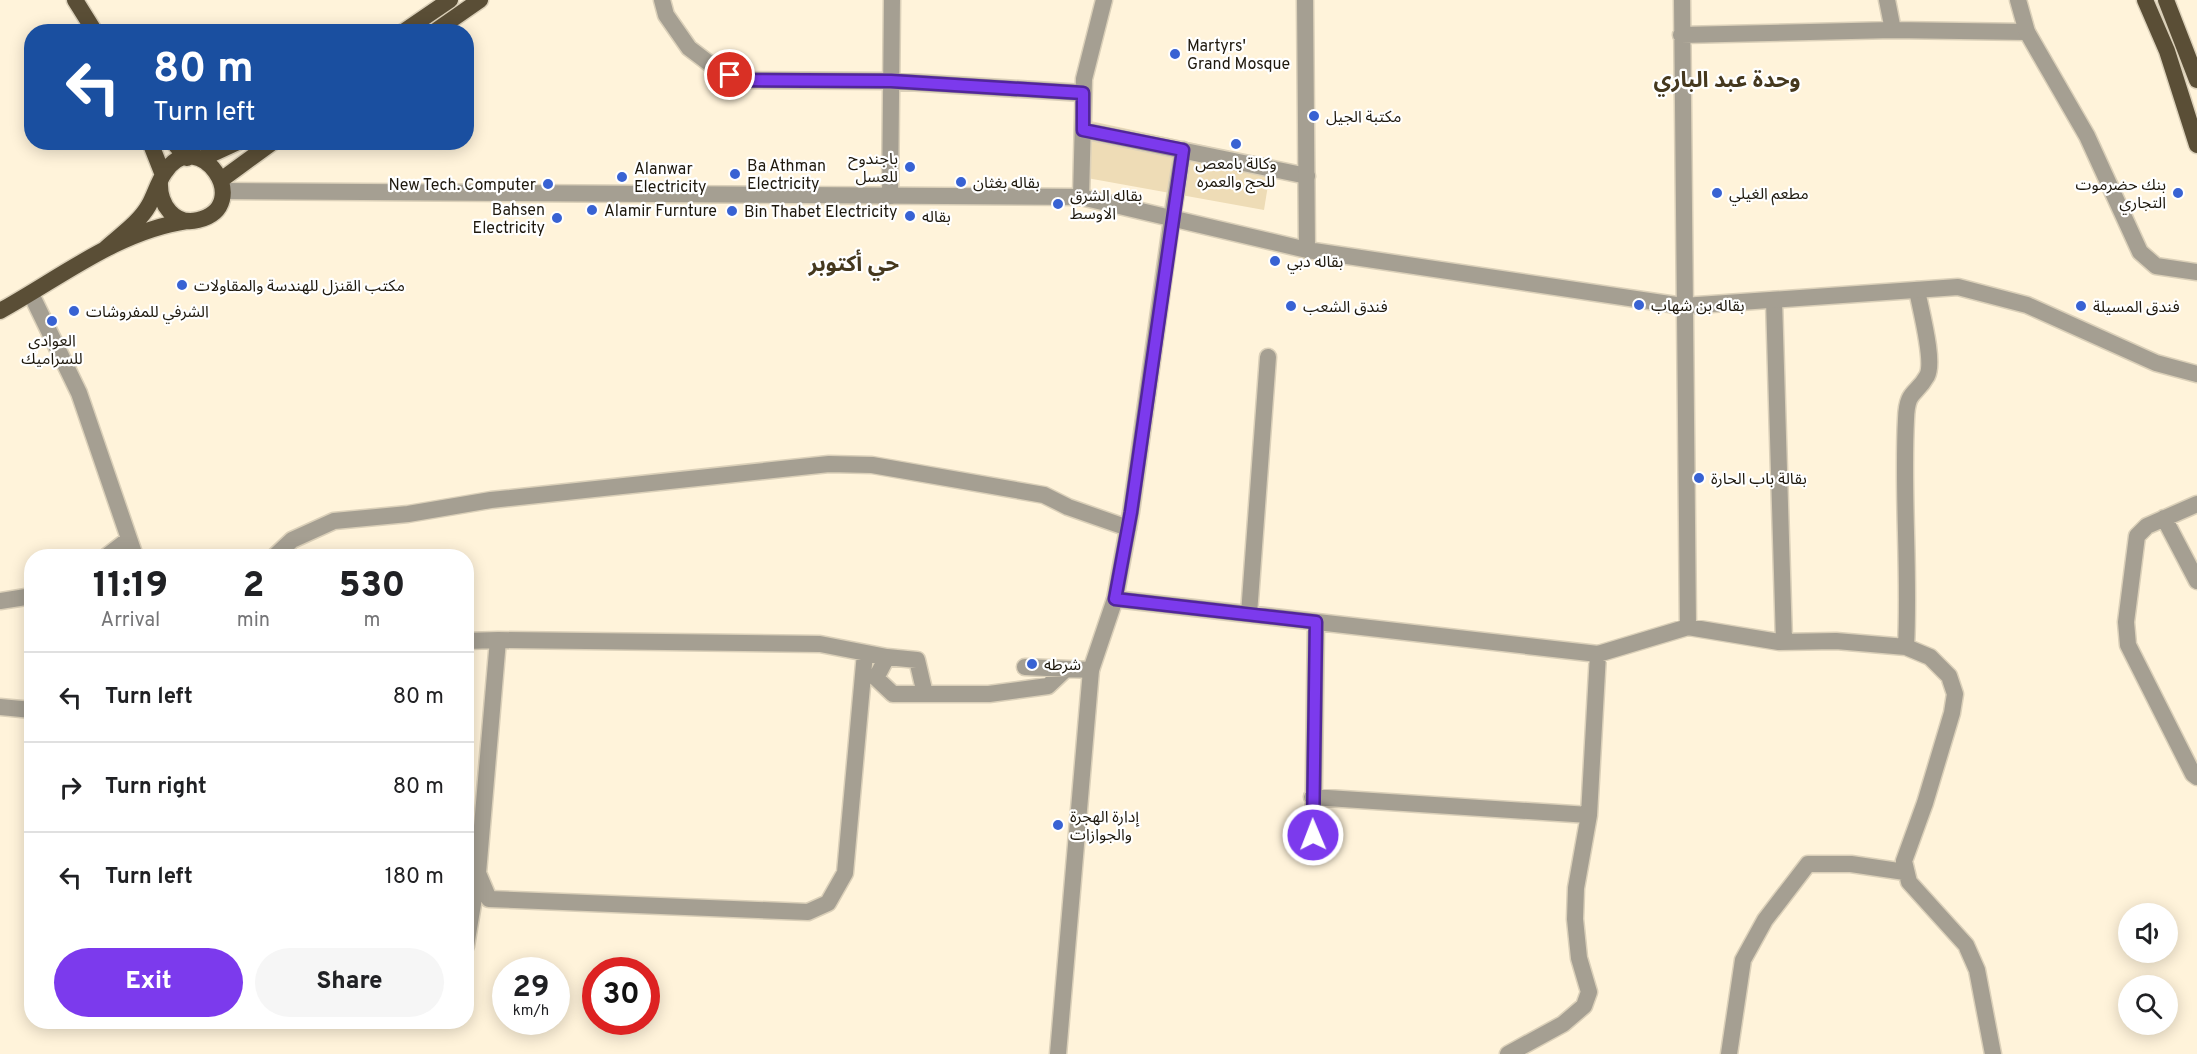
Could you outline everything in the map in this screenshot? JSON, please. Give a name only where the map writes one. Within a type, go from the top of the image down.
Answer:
[{"type":"highway","points":[[75,0],[89,24]]},
{"type":"highway","points":[[415,24],[450,0]]},
{"type":"highway","points":[[446,24],[480,0]]},
{"type":"highway","points":[[2145,0],[2167,51],[2197,145]]},
{"type":"highway","points":[[2166,0],[2193,54],[2197,80]]},
{"type":"highway","points":[[152,150],[161,178],[162,203],[168,212],[187,221]]},
{"type":"highway","points":[[183,150],[217,171],[222,186]]},
{"type":"highway","points":[[104,250],[148,207],[161,178],[171,164],[216,150]]},
{"type":"highway","points":[[0,311],[104,250],[156,229],[187,221],[197,221],[215,210],[222,186],[264,150]]},
{"type":"street","points":[[662,0],[666,15],[689,48],[718,70],[742,80],[891,81],[1083,93]]},
{"type":"street","points":[[890,196],[892,0]]},
{"type":"street","points":[[1081,197],[1083,79],[1104,0]]},
{"type":"street","points":[[1305,0],[1307,250]]},
{"type":"street","points":[[1682,0],[1683,306],[1688,627]]},
{"type":"street","points":[[1887,0],[1893,30]]},
{"type":"street","points":[[2018,0],[2027,32],[2087,136],[2140,252],[2156,266],[2197,272]]},
{"type":"street","points":[[1681,35],[1893,30],[2027,32]]},
{"type":"street","points":[[1083,130],[1307,176]]},
{"type":"street","points":[[1058,1054],[1091,670],[1115,599],[1128,528],[1183,150]]},
{"type":"street","points":[[222,186],[1081,197],[1307,250],[1683,306],[1958,287],[2027,305],[2156,363],[2197,374]]},
{"type":"street","points":[[1906,648],[1909,567],[1905,492],[1906,417],[1911,392],[1928,374],[1929,359],[1917,290]]},
{"type":"street","points":[[31,294],[79,393],[133,549]]},
{"type":"street","points":[[1774,300],[1784,642]]},
{"type":"street","points":[[1249,614],[1268,357]]},
{"type":"street","points":[[282,549],[292,540],[334,521],[408,514],[491,500],[829,465],[872,465],[1044,495],[1068,507],[1128,528]]},
{"type":"street","points":[[2197,504],[2148,526],[2137,536],[2126,622],[2128,645],[2193,774],[2197,777]]},
{"type":"street","points":[[2164,518],[2197,581]]},
{"type":"street","points":[[116,549],[129,539]]},
{"type":"street","points":[[0,601],[24,597]]},
{"type":"street","points":[[1115,599],[1598,654],[1688,627],[1784,642],[1836,641],[1906,648],[1930,657],[1949,676],[1955,694],[1952,713],[1925,803],[1904,861],[1905,873],[1909,882],[1966,945],[1977,970],[1993,1054]]},
{"type":"street","points":[[1313,854],[1316,622]]},
{"type":"street","points":[[474,897],[498,640]]},
{"type":"street","points":[[474,641],[820,644],[887,657],[918,660],[925,694]]},
{"type":"street","points":[[478,873],[489,899],[808,912],[828,903],[846,873],[865,653]]},
{"type":"street","points":[[1508,1054],[1563,1024],[1584,1006],[1589,992],[1579,958],[1575,920],[1576,888],[1588,815],[1598,654]]},
{"type":"street","points":[[887,657],[876,678],[893,694],[989,694],[1048,686],[1066,669]]},
{"type":"street","points":[[1025,667],[1091,670]]},
{"type":"street","points":[[0,707],[24,709]]},
{"type":"street","points":[[1312,797],[1588,815]]},
{"type":"street","points":[[1729,1054],[1743,960],[1765,920],[1808,864],[1851,864],[1905,873]]},
{"type":"shaded area","points":[[1086,120],[1272,160],[1264,210],[1087,178]]},
{"type":"place","name":"Martyrs' Grand Mosque","points":[[1175,54]]},
{"type":"place","name":"مكتبة الجيل","points":[[1314,116]]},
{"type":"place","name":"وكالة بامعص للحج والعمره","points":[[1236,144]]},
{"type":"place","name":"باجندوح للعسل","points":[[910,167]]},
{"type":"place","name":"Ba Athman Electricity","points":[[735,174]]},
{"type":"place","name":"Alanwar Electricity","points":[[622,177]]},
{"type":"place","name":"بقاله بغثان","points":[[961,182]]},
{"type":"place","name":"New Tech. Computer","points":[[548,184]]},
{"type":"place","name":"مطعم الغيلي","points":[[1717,193]]},
{"type":"place","name":"بنك حضرموت التجاري","points":[[2178,193]]},
{"type":"place","name":"بقاله الشرق الاوسط","points":[[1058,204]]},
{"type":"place","name":"Alamir Furnture","points":[[592,210]]},
{"type":"place","name":"Bin Thabet Electricity","points":[[732,211]]},
{"type":"place","name":"بقاله","points":[[910,216]]},
{"type":"place","name":"Bahsen Electricity","points":[[557,218]]},
{"type":"place","name":"بقاله دبي","points":[[1275,261]]},
{"type":"place","name":"مكتب القنزل للهندسة والمقاولات","points":[[182,285]]},
{"type":"place","name":"بقاله بن شهاب","points":[[1639,305]]},
{"type":"place","name":"فندق الشعب","points":[[1291,306]]},
{"type":"place","name":"فندق المسيلة","points":[[2081,306]]},
{"type":"place","name":"الشرفي للمفروشات","points":[[74,311]]},
{"type":"place","name":"العوادي للسراميك","points":[[52,321]]},
{"type":"place","name":"بقالة باب الحارة","points":[[1699,478]]},
{"type":"place","name":"شرطه","points":[[1032,664]]},
{"type":"place","name":"إدارة الهجرة والجوازات","points":[[1058,825]]},
{"type":"district","name":"وحدة عبد الباري","points":[[1727,79]]},
{"type":"district","name":"حي أكتوبر","points":[[854,263]]},
{"type":"route","points":[[730,75],[742,80],[891,81],[1083,93],[1083,130],[1183,150],[1131,512],[1115,599],[1316,622],[1313,835]]}]
